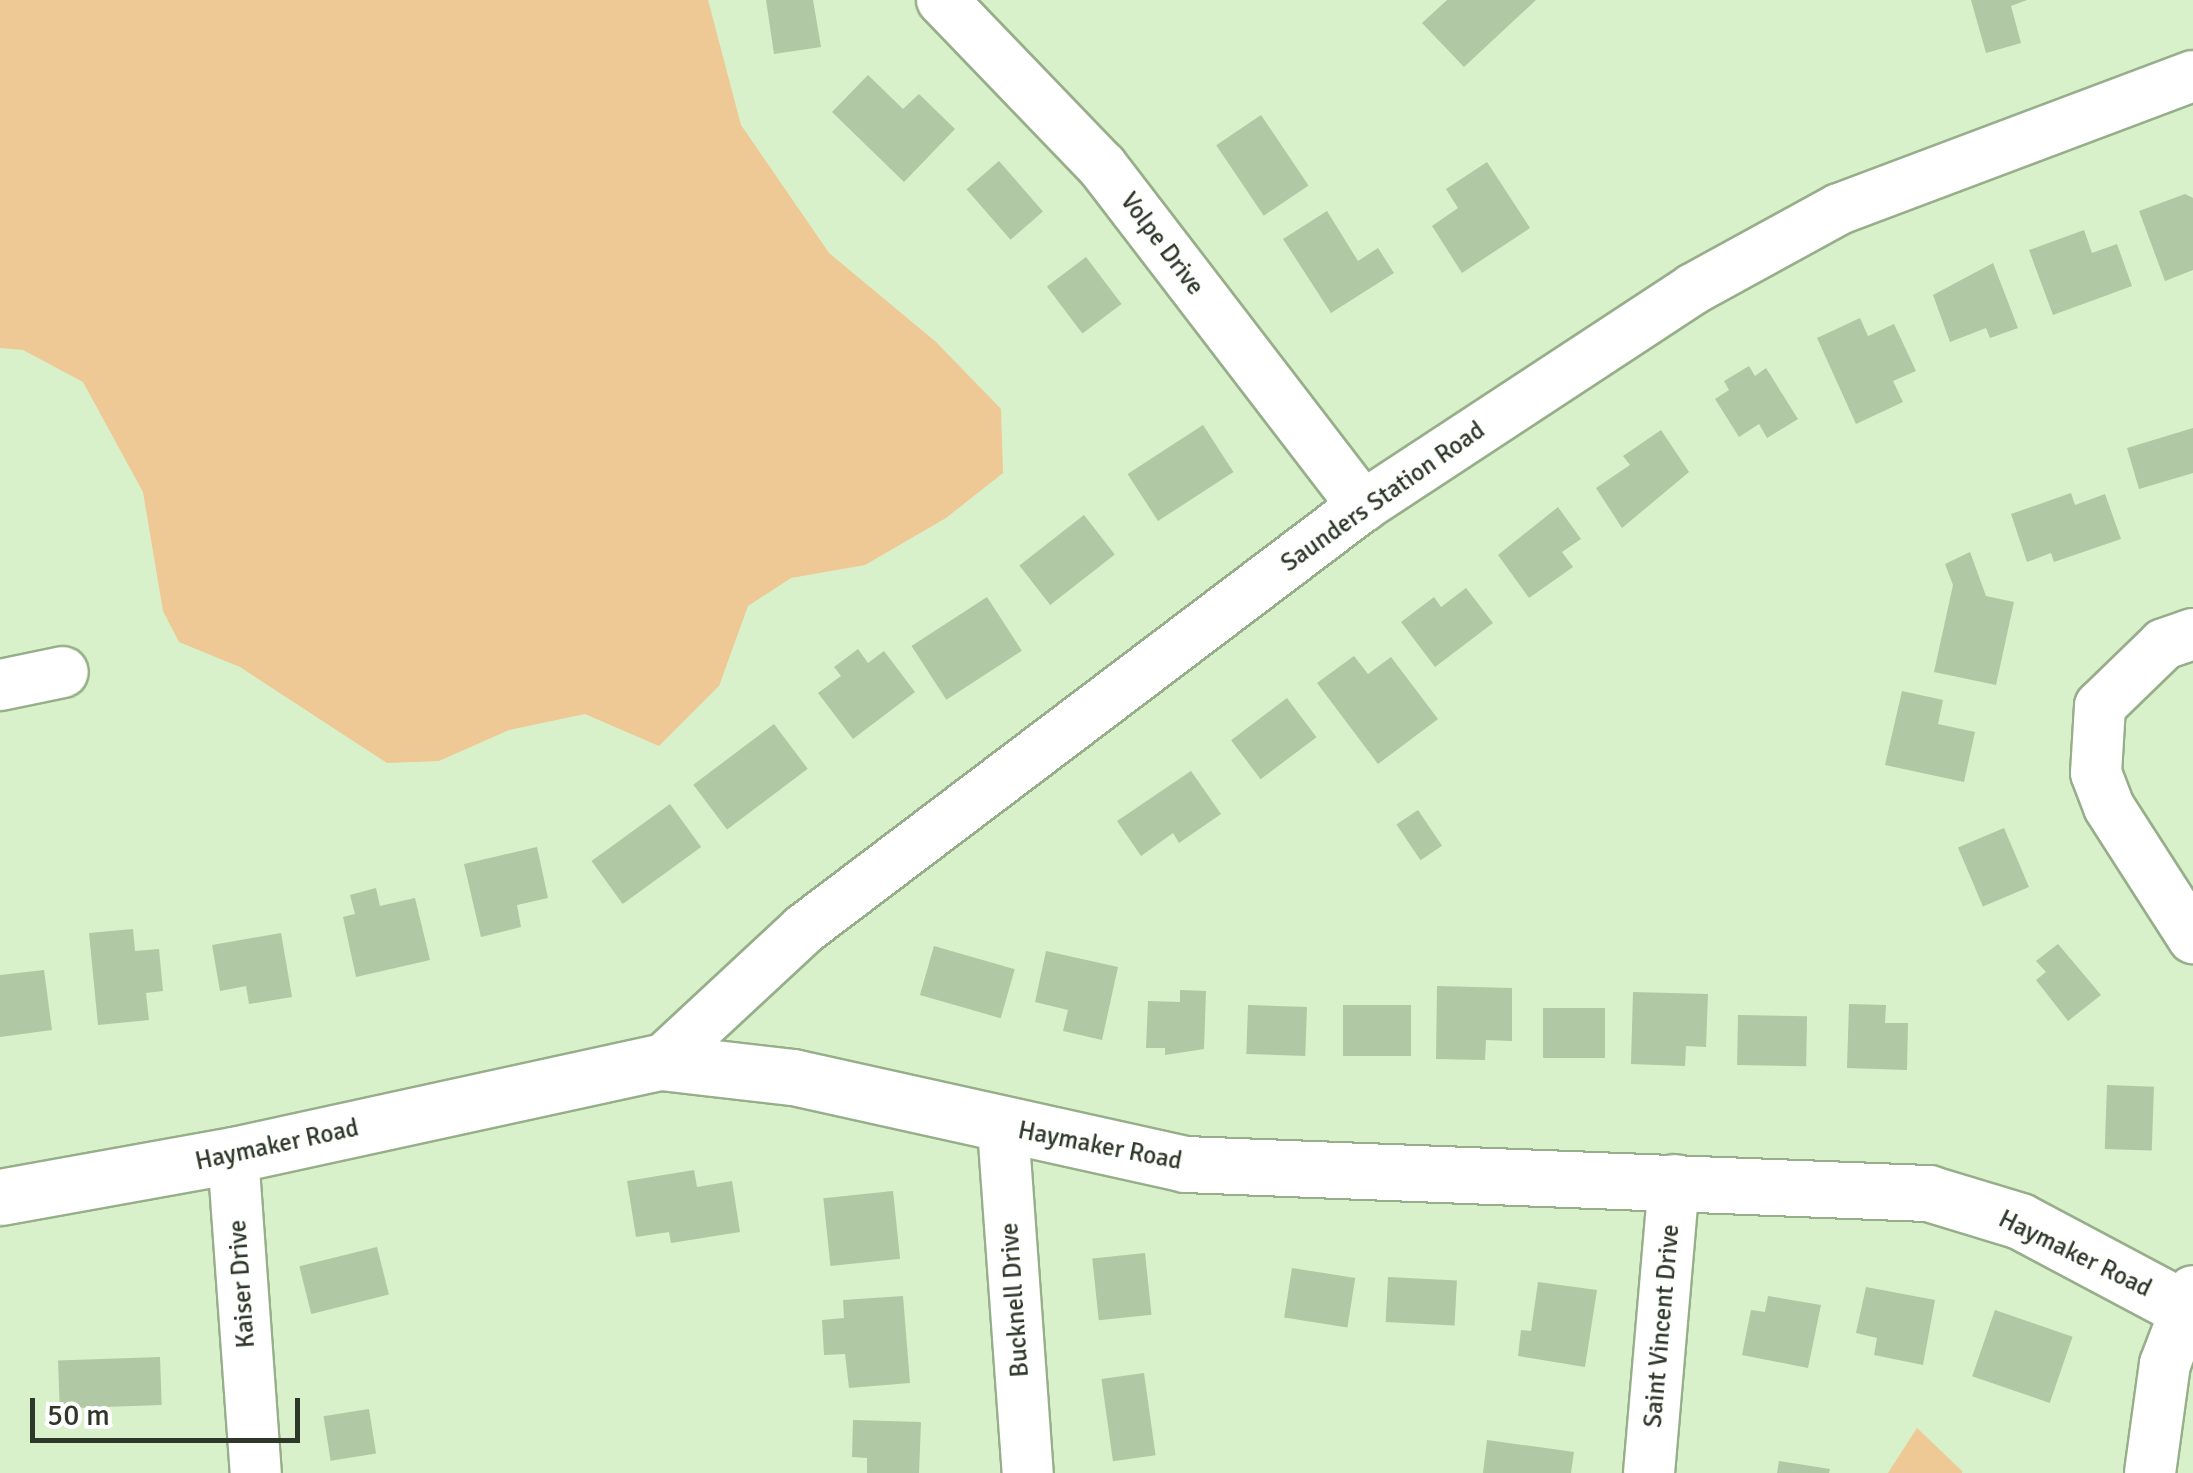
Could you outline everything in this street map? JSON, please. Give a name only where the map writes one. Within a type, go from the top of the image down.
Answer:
[{"type":"main road","name":"Haymaker Road","points":[[0,1197],[233,1155],[661,1062],[793,1077],[1003,1128],[1186,1164],[1674,1180],[1928,1193],[2020,1221],[2190,1304]]},
{"type":"street","name":"Volpe Drive","points":[[942,0],[1102,166],[1363,506]]},
{"type":"street","name":"Saunders Station Road","points":[[661,1062],[804,929],[1363,506],[1693,288],[1839,209],[2193,76]]},
{"type":"street","points":[[2193,634],[2164,644],[2100,706],[2096,773],[2109,808],[2193,938]]},
{"type":"street","points":[[0,685],[63,672]]},
{"type":"street","name":"Bucknell Drive","points":[[1003,1128],[1028,1473]]},
{"type":"street","name":"Kaiser Drive","points":[[233,1155],[256,1473]]},
{"type":"street","name":"Saint Vincent Drive","points":[[1649,1473],[1674,1180]]},
{"type":"street","points":[[2150,1473],[2165,1364],[2190,1304]]},
{"type":"shaded area","points":[[0,0],[708,0],[741,125],[829,253],[936,342],[1001,409],[1003,473],[946,518],[865,565],[791,578],[748,606],[719,686],[659,746],[585,714],[509,730],[439,761],[387,763],[240,667],[179,642],[163,611],[143,492],[83,382],[23,350],[0,348]]},
{"type":"shaded area","points":[[1917,1428],[1962,1471],[1962,1473],[1888,1473]]},
{"type":"building","points":[[766,0],[813,0],[821,47],[774,54]]},
{"type":"building","points":[[1447,0],[1536,0],[1464,67],[1422,23]]},
{"type":"building","points":[[1971,0],[2027,0],[2011,6],[2021,43],[1986,53]]},
{"type":"building","points":[[868,75],[903,109],[919,94],[955,129],[904,182],[832,112]]},
{"type":"building","points":[[1261,115],[1309,185],[1264,216],[1216,145]]},
{"type":"building","points":[[999,161],[1043,212],[1011,240],[967,189]]},
{"type":"building","points":[[1487,162],[1530,228],[1462,273],[1432,226],[1458,208],[1446,189]]},
{"type":"building","points":[[2185,194],[2193,198],[2193,270],[2165,281],[2139,211]]},
{"type":"building","points":[[1327,211],[1358,261],[1378,248],[1394,273],[1331,313],[1283,239]]},
{"type":"building","points":[[2084,230],[2092,253],[2117,244],[2132,286],[2053,315],[2029,250]]},
{"type":"building","points":[[1086,257],[1122,304],[1082,334],[1047,286]]},
{"type":"building","points":[[1993,263],[2018,328],[1990,338],[1986,328],[1950,342],[1933,295]]},
{"type":"building","points":[[1860,318],[1868,336],[1894,324],[1916,371],[1893,381],[1903,402],[1856,424],[1817,338]]},
{"type":"building","points":[[1749,366],[1755,376],[1766,368],[1798,419],[1767,438],[1759,424],[1739,437],[1715,399],[1729,390],[1724,381]]},
{"type":"building","points":[[1203,425],[1233,472],[1158,521],[1128,474]]},
{"type":"building","points":[[2193,428],[2193,473],[2139,489],[2127,448]]},
{"type":"building","points":[[1661,430],[1689,472],[1622,528],[1596,488],[1630,465],[1623,456]]},
{"type":"building","points":[[2071,493],[2075,505],[2105,494],[2121,539],[2054,562],[2051,553],[2027,562],[2011,514]]},
{"type":"building","points":[[1558,507],[1581,539],[1562,552],[1573,567],[1529,598],[1498,555]]},
{"type":"building","points":[[1084,515],[1115,554],[1050,605],[1019,565]]},
{"type":"building","points":[[1970,552],[1986,596],[2014,602],[1996,685],[1934,672],[1953,585],[1945,564]]},
{"type":"building","points":[[1466,588],[1493,623],[1435,667],[1401,622],[1434,597],[1441,607]]},
{"type":"building","points":[[987,597],[1022,651],[946,700],[912,646]]},
{"type":"building","points":[[858,649],[868,663],[884,651],[915,692],[853,739],[818,693],[841,676],[834,667]]},
{"type":"building","points":[[1354,656],[1368,674],[1391,657],[1438,719],[1378,764],[1317,683]]},
{"type":"building","points":[[1902,691],[1943,700],[1938,724],[1975,732],[1964,782],[1885,765]]},
{"type":"building","points":[[1287,698],[1316,737],[1261,779],[1231,740]]},
{"type":"building","points":[[774,724],[808,769],[727,830],[693,785]]},
{"type":"building","points":[[1191,771],[1221,814],[1179,843],[1173,833],[1141,856],[1117,821]]},
{"type":"building","points":[[670,804],[701,847],[623,904],[592,861]]},
{"type":"building","points":[[1418,810],[1442,846],[1420,860],[1396,825]]},
{"type":"building","points":[[2004,828],[2029,887],[1983,906],[1958,848]]},
{"type":"building","points":[[537,847],[548,898],[517,905],[521,927],[481,937],[464,864]]},
{"type":"building","points":[[376,888],[380,906],[415,898],[430,960],[356,977],[343,917],[355,914],[350,895]]},
{"type":"building","points":[[133,929],[135,951],[159,949],[163,991],[146,993],[149,1020],[98,1025],[89,933]]},
{"type":"building","points":[[281,933],[292,997],[249,1004],[246,986],[220,991],[212,945]]},
{"type":"building","points":[[2058,944],[2101,995],[2068,1021],[2036,980],[2046,972],[2036,961]]},
{"type":"building","points":[[934,946],[1015,969],[1001,1018],[920,995]]},
{"type":"building","points":[[1046,951],[1118,967],[1102,1040],[1063,1031],[1068,1010],[1035,1002]]},
{"type":"building","points":[[44,970],[52,1030],[0,1037],[0,975]]},
{"type":"building","points":[[1437,986],[1512,988],[1512,1041],[1486,1040],[1485,1060],[1436,1059]]},
{"type":"building","points":[[1180,990],[1206,991],[1204,1049],[1165,1055],[1165,1048],[1146,1048],[1148,1001],[1180,1002]]},
{"type":"building","points":[[1633,992],[1708,994],[1706,1047],[1686,1046],[1685,1066],[1631,1064]]},
{"type":"building","points":[[1849,1004],[1886,1005],[1885,1023],[1908,1023],[1907,1070],[1847,1068]]},
{"type":"building","points":[[1248,1005],[1307,1007],[1305,1056],[1246,1054]]},
{"type":"building","points":[[1343,1005],[1411,1005],[1411,1056],[1343,1056]]},
{"type":"building","points":[[1543,1008],[1605,1008],[1605,1058],[1543,1058]]},
{"type":"building","points":[[1738,1015],[1807,1016],[1806,1066],[1737,1065]]},
{"type":"building","points":[[2107,1085],[2154,1087],[2152,1151],[2105,1149]]},
{"type":"building","points":[[694,1170],[697,1187],[732,1181],[740,1232],[671,1243],[669,1232],[636,1237],[627,1181]]},
{"type":"building","points":[[893,1191],[900,1259],[830,1266],[823,1198]]},
{"type":"building","points":[[377,1247],[389,1295],[311,1314],[299,1266]]},
{"type":"building","points":[[1145,1253],[1151,1315],[1099,1320],[1092,1259]]},
{"type":"building","points":[[1292,1268],[1355,1278],[1347,1327],[1284,1317]]},
{"type":"building","points":[[1388,1277],[1457,1281],[1455,1326],[1386,1322]]},
{"type":"building","points":[[1538,1282],[1597,1290],[1585,1367],[1518,1356],[1521,1330],[1531,1331]]},
{"type":"building","points":[[1866,1287],[1935,1300],[1923,1365],[1874,1355],[1877,1338],[1856,1333]]},
{"type":"building","points":[[903,1296],[910,1383],[849,1388],[845,1354],[824,1355],[822,1320],[844,1318],[843,1300]]},
{"type":"building","points":[[1768,1296],[1821,1305],[1808,1368],[1742,1355],[1751,1310],[1765,1312]]},
{"type":"building","points":[[1995,1310],[2073,1337],[2050,1403],[1972,1376]]},
{"type":"building","points":[[160,1357],[162,1405],[60,1409],[58,1361]]},
{"type":"building","points":[[1144,1373],[1156,1455],[1113,1461],[1101,1379]]},
{"type":"building","points":[[369,1409],[376,1453],[331,1461],[324,1416]]},
{"type":"building","points":[[853,1420],[921,1422],[919,1473],[867,1473],[867,1458],[852,1457]]},
{"type":"building","points":[[1487,1440],[1574,1452],[1571,1473],[1483,1473]]},
{"type":"building","points":[[1779,1461],[1830,1469],[1829,1473],[1777,1473]]}]
